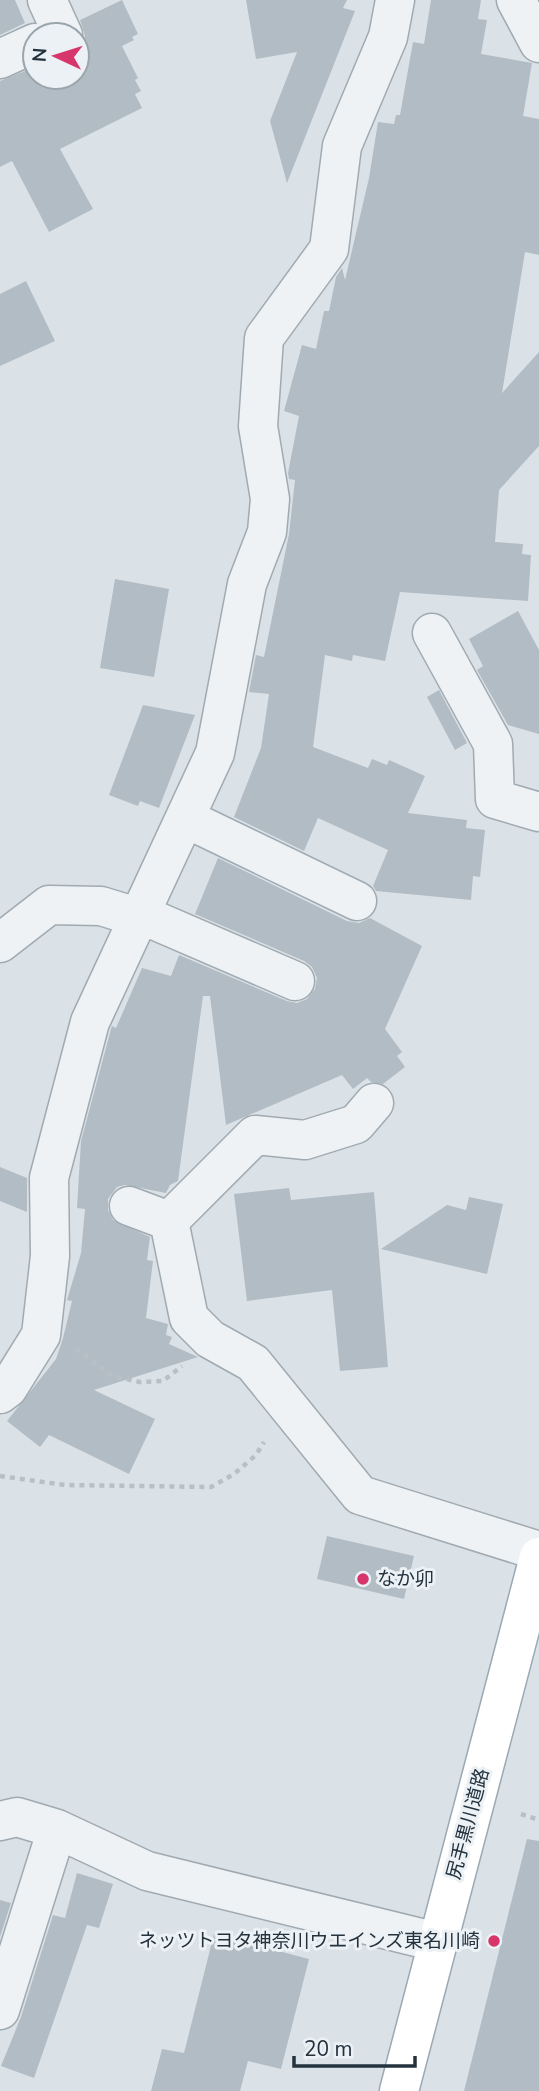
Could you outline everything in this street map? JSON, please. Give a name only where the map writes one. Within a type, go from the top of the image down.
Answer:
[{"type":"main road","name":"尻手黒川道路","points":[[398,2091],[539,1558]]},
{"type":"street","points":[[0,1394],[8,1388],[41,1335],[50,1256],[49,1178],[90,1022],[215,753],[247,584],[267,532],[270,499],[258,426],[264,338],[328,249],[342,146],[388,37],[395,0]]},
{"type":"street","points":[[516,0],[539,43]]},
{"type":"street","points":[[0,59],[21,47]]},
{"type":"street","points":[[432,633],[493,744],[495,799],[539,812]]},
{"type":"street","points":[[185,818],[357,901]]},
{"type":"street","points":[[0,943],[49,905],[101,906],[139,916],[295,981]]},
{"type":"street","points":[[169,1221],[255,1135],[305,1140],[356,1124],[374,1103]]},
{"type":"street","points":[[129,1206],[169,1221]]},
{"type":"street","points":[[169,1221],[189,1318],[210,1339],[253,1363],[360,1495],[539,1551]]},
{"type":"street","points":[[0,1821],[17,1817],[57,1829],[146,1871],[437,1942]]},
{"type":"street","points":[[0,2010],[57,1829]]},
{"type":"path","points":[[41,1335],[81,1351],[112,1376],[140,1382],[163,1381],[210,1339]]},
{"type":"path","points":[[0,1476],[65,1485],[211,1487],[234,1474],[256,1455],[288,1406]]},
{"type":"path","points":[[521,1814],[539,1820]]},
{"type":"building","points":[[0,0],[15,0],[24,21],[0,35]]},
{"type":"building","points":[[122,0],[138,34],[132,37],[134,40],[122,46],[138,78],[135,80],[141,91],[135,94],[142,108],[60,149],[93,209],[49,232],[12,161],[0,167],[0,81],[21,73],[21,91],[91,91],[91,21],[80,20]]},
{"type":"building","points":[[246,0],[347,0],[343,8],[355,11],[287,183],[270,121],[297,52],[256,59]]},
{"type":"building","points":[[431,0],[481,0],[478,19],[487,20],[481,54],[532,63],[523,116],[539,119],[539,255],[525,252],[502,393],[539,352],[539,446],[499,490],[495,542],[523,544],[522,554],[531,555],[528,601],[400,592],[385,661],[353,655],[352,661],[325,655],[313,747],[368,768],[372,759],[387,765],[389,760],[425,776],[408,813],[467,820],[466,828],[485,830],[480,877],[473,876],[471,900],[376,891],[373,886],[388,850],[318,818],[304,851],[234,817],[261,748],[269,694],[249,692],[256,655],[264,657],[289,534],[295,480],[289,479],[288,473],[299,416],[284,411],[302,345],[316,349],[324,311],[329,311],[336,277],[342,268],[345,280],[369,178],[378,122],[394,124],[396,115],[400,115],[413,42],[424,44]]},
{"type":"building","points":[[26,281],[55,341],[0,366],[0,294]]},
{"type":"building","points":[[115,579],[169,589],[154,677],[100,668]]},
{"type":"building","points":[[518,611],[539,650],[539,734],[508,725],[477,670],[483,666],[469,639]]},
{"type":"building","points":[[439,690],[467,743],[455,750],[427,697]]},
{"type":"building","points":[[143,705],[195,715],[159,808],[140,801],[138,806],[109,795]]},
{"type":"building","points":[[218,858],[347,921],[359,923],[370,918],[422,946],[385,1029],[402,1052],[397,1056],[405,1067],[383,1084],[371,1082],[367,1078],[353,1089],[342,1075],[226,1125],[210,996],[203,996],[178,1181],[170,1185],[166,1193],[125,1185],[117,1187],[108,1199],[108,1210],[113,1220],[150,1237],[147,1260],[153,1261],[146,1318],[168,1324],[166,1335],[172,1337],[169,1344],[198,1357],[94,1390],[155,1419],[129,1474],[49,1435],[40,1447],[7,1421],[56,1359],[63,1338],[72,1301],[67,1300],[81,1253],[85,1209],[77,1208],[81,1141],[112,1026],[116,1028],[142,968],[171,976],[179,955],[287,1001],[297,1003],[307,999],[315,989],[317,978],[312,967],[304,961],[195,914]]},
{"type":"building","points":[[0,1167],[27,1178],[27,1212],[0,1201]]},
{"type":"building","points":[[289,1188],[291,1200],[374,1192],[388,1367],[340,1371],[332,1290],[247,1301],[234,1194]]},
{"type":"building","points":[[469,1197],[503,1204],[487,1274],[381,1249],[447,1205],[466,1210]]},
{"type":"building","points":[[327,1536],[414,1556],[404,1599],[317,1579]]},
{"type":"building","points":[[527,1839],[539,1841],[539,2091],[464,2091]]},
{"type":"building","points":[[77,1873],[113,1884],[99,1928],[87,1925],[34,2078],[1,2066],[21,2017],[53,1915],[65,1918]]},
{"type":"building","points":[[0,1900],[11,1903],[0,1937]]},
{"type":"building","points":[[214,1934],[309,1959],[281,2069],[248,2061],[240,2091],[151,2091],[162,2049],[184,2053]]},
{"type":"place","name":"なか卯","points":[[363,1579]]},
{"type":"place","name":"ネッツトヨタ神奈川ウエインズ東名川崎","points":[[494,1941]]}]
